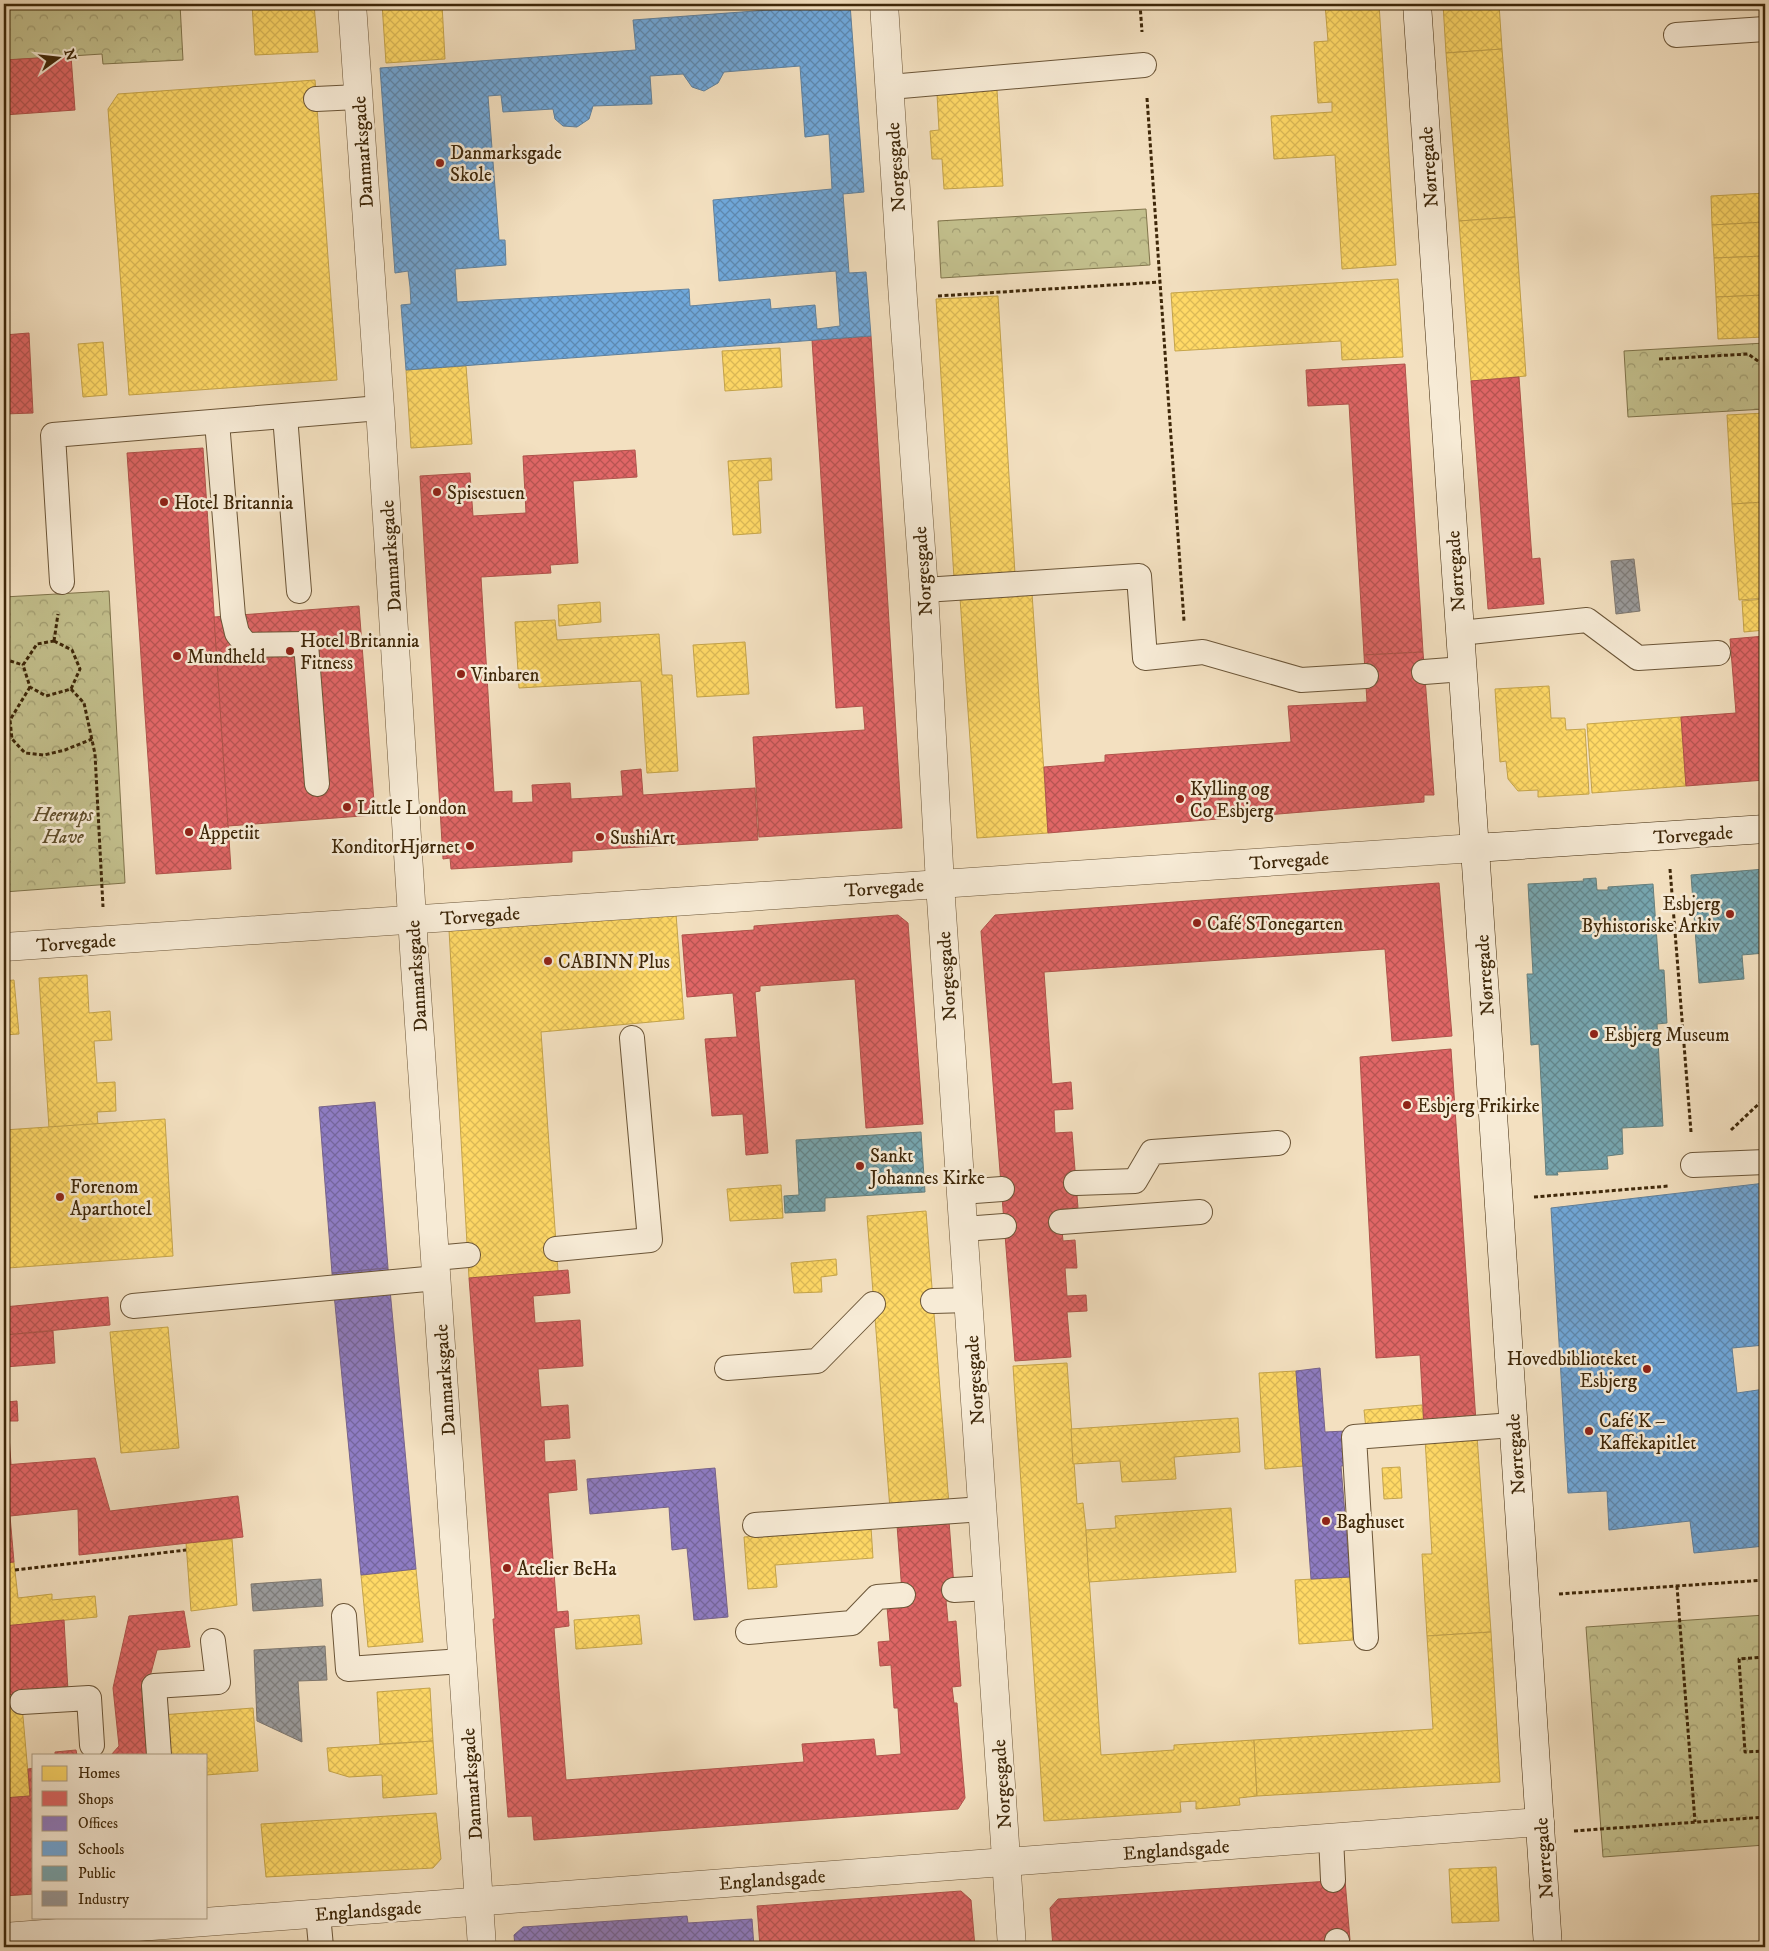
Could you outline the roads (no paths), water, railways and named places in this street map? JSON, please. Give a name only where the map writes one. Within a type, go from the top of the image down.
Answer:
[{"type":"street","name":"Danmarksgade","points":[[352,4],[482,1947]]},
{"type":"street","name":"Norgesgade","points":[[884,4],[924,590],[936,830],[1012,1947]]},
{"type":"street","name":"Nørregade","points":[[1417,4],[1548,1947]]},
{"type":"street","name":"Torvegade","points":[[4,946],[1765,829]]},
{"type":"street","name":"Englandsgade","points":[[4,1937],[170,1921],[318,1914],[1331,1838],[1540,1828]]},
{"type":"lane","points":[[1676,35],[1765,29]]},
{"type":"lane","points":[[890,87],[1144,65]]},
{"type":"lane","points":[[316,99],[358,97]]},
{"type":"lane","points":[[62,582],[53,435],[380,408]]},
{"type":"lane","points":[[285,416],[299,591]]},
{"type":"lane","points":[[217,422],[233,616],[237,633],[246,645],[306,644],[316,784]]},
{"type":"lane","points":[[924,590],[1139,576],[1145,658],[1203,652],[1301,680],[1366,676]]},
{"type":"lane","points":[[1460,633],[1587,620],[1638,658],[1718,653]]},
{"type":"lane","points":[[1424,672],[1463,669]]},
{"type":"lane","points":[[556,1249],[650,1240],[632,1038]]},
{"type":"lane","points":[[1076,1184],[1135,1181],[1152,1152],[1278,1143]]},
{"type":"lane","points":[[1693,1165],[1765,1162]]},
{"type":"lane","points":[[961,1192],[1002,1189]]},
{"type":"lane","points":[[1061,1222],[1200,1212]]},
{"type":"lane","points":[[964,1229],[1004,1226]]},
{"type":"lane","points":[[133,1306],[436,1268],[468,1255]]},
{"type":"lane","points":[[933,1301],[969,1300]]},
{"type":"lane","points":[[727,1368],[817,1361],[874,1304]]},
{"type":"lane","points":[[1366,1638],[1354,1437],[1513,1424]]},
{"type":"lane","points":[[755,1525],[983,1509]]},
{"type":"lane","points":[[954,1590],[988,1588]]},
{"type":"lane","points":[[748,1632],[852,1623],[877,1598],[903,1596]]},
{"type":"lane","points":[[344,1616],[348,1669],[462,1661]]},
{"type":"lane","points":[[159,1754],[154,1686],[218,1682],[213,1641]]},
{"type":"lane","points":[[22,1702],[89,1698],[92,1745]]},
{"type":"lane","points":[[1331,1838],[1333,1880]]},
{"type":"lane","points":[[318,1914],[321,1947]]},
{"type":"place","name":"Danmarksgade Skole","points":[[440,163]]},
{"type":"place","name":"Spisestuen","points":[[437,492]]},
{"type":"place","name":"Hotel Britannia","points":[[164,502]]},
{"type":"place","name":"Hotel Britannia Fitness","points":[[290,651]]},
{"type":"place","name":"Mundheld","points":[[177,656]]},
{"type":"place","name":"Vinbaren","points":[[461,674]]},
{"type":"place","name":"Kylling og Co Esbjerg","points":[[1180,799]]},
{"type":"place","name":"Little London","points":[[347,807]]},
{"type":"place","name":"Appetiit","points":[[189,832]]},
{"type":"place","name":"SushiArt","points":[[600,837]]},
{"type":"place","name":"KonditorHjørnet","points":[[470,846]]},
{"type":"place","name":"Esbjerg Byhistoriske Arkiv","points":[[1730,914]]},
{"type":"place","name":"Café STonegarten","points":[[1197,923]]},
{"type":"place","name":"CABINN Plus","points":[[548,961]]},
{"type":"place","name":"Esbjerg Museum","points":[[1594,1034]]},
{"type":"place","name":"Esbjerg Frikirke","points":[[1407,1105]]},
{"type":"place","name":"Sankt Johannes Kirke","points":[[860,1166]]},
{"type":"place","name":"Forenom Aparthotel","points":[[60,1197]]},
{"type":"place","name":"Hovedbiblioteket Esbjerg","points":[[1647,1369]]},
{"type":"place","name":"Café K – Kaffekapitlet","points":[[1589,1431]]},
{"type":"place","name":"Baghuset","points":[[1326,1521]]},
{"type":"place","name":"Atelier BeHa","points":[[507,1568]]},
{"type":"park label","name":"Heerups Have","points":[[63,825]]}]
